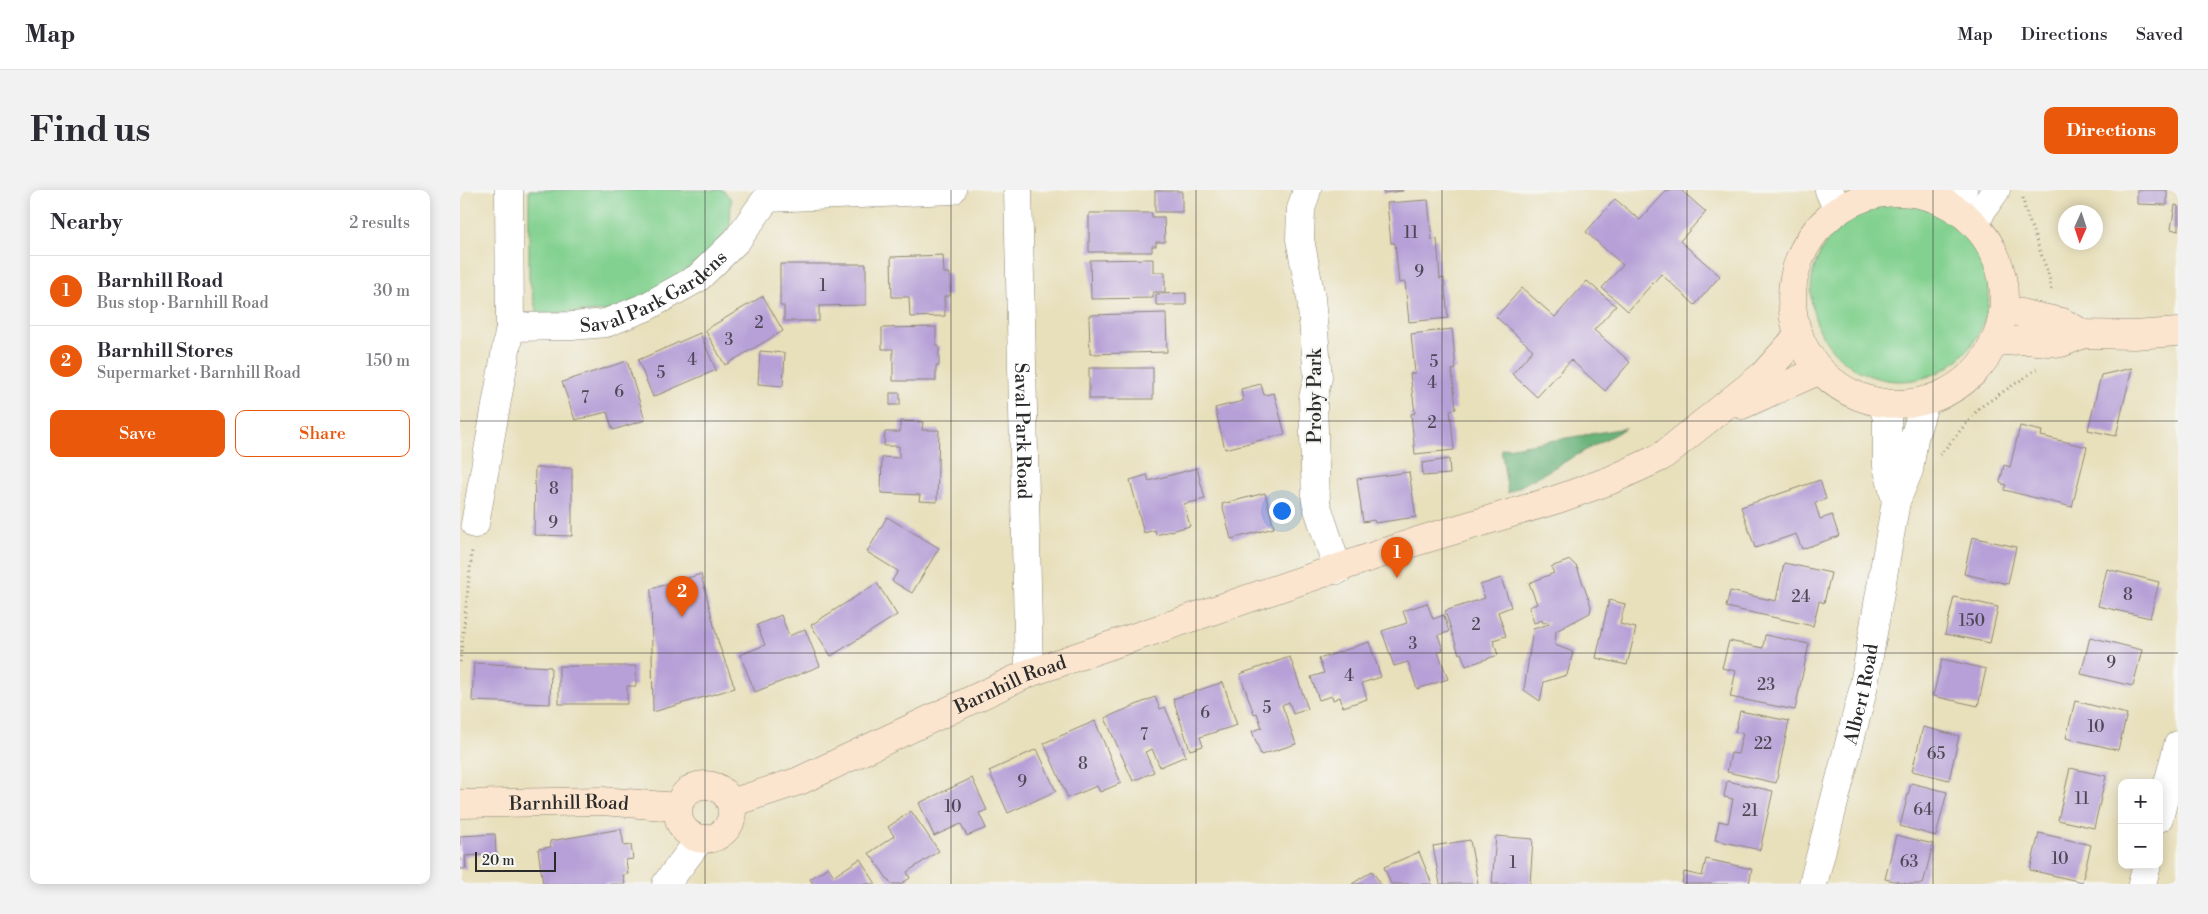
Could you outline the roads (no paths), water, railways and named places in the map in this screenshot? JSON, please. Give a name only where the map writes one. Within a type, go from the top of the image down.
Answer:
[{"type":"main road","points":[[1885,193],[1955,197],[1989,244],[1999,266],[2004,287],[2004,308],[2001,326],[1994,342],[1976,370],[1964,382],[1925,401],[1906,404],[1882,403],[1852,393],[1835,383],[1820,370],[1808,354],[1799,335],[1794,315],[1793,287],[1800,259],[1834,201],[1865,198],[1885,193]]},
{"type":"main road","points":[[2004,308],[2062,322],[2084,334]]},
{"type":"main road","points":[[1994,342],[2024,340],[2061,343],[2084,334],[2134,335],[2178,332]]},
{"type":"main road","name":"Barnhill Road","points":[[730,802],[799,781],[1029,673],[1418,542],[1558,499],[1611,480],[1661,457],[1712,418],[1763,375],[1799,335]]},
{"type":"main road","name":"Barnhill Road","points":[[1712,418],[1820,370]]},
{"type":"main road","points":[[706,784],[721,790],[730,802],[732,818],[727,828],[713,838],[700,839],[683,830],[677,808],[686,792],[691,788],[706,784]]},
{"type":"main road","name":"Barnhill Road","points":[[460,804],[602,801],[677,808]]},
{"type":"street","points":[[475,524],[510,327],[509,190]]},
{"type":"street","name":"Saval Park Gardens","points":[[510,327],[572,326],[606,323],[646,307],[698,278],[737,240],[762,194],[952,190]]},
{"type":"street","name":"Saval Park Road","points":[[1018,190],[1029,673]]},
{"type":"street","name":"Proby Park","points":[[1307,190],[1301,209],[1300,239],[1304,269],[1311,298],[1318,377],[1313,398],[1316,503],[1338,570]]},
{"type":"street","points":[[1975,225],[1982,210],[2007,191]]},
{"type":"street","name":"Albert Road","points":[[1813,884],[1862,690],[1896,501],[1909,470],[1914,438],[1925,401]]},
{"type":"street","name":"Albert Road","points":[[1882,403],[1887,418],[1887,466],[1896,501]]},
{"type":"street","points":[[2163,803],[2178,745]]},
{"type":"street","points":[[666,884],[700,839]]},
{"type":"street","points":[[2142,884],[2146,869]]},
{"type":"place","name":"Barnhill Road","points":[[1397,578]]},
{"type":"place","name":"Barnhill Stores","points":[[682,617]]}]
